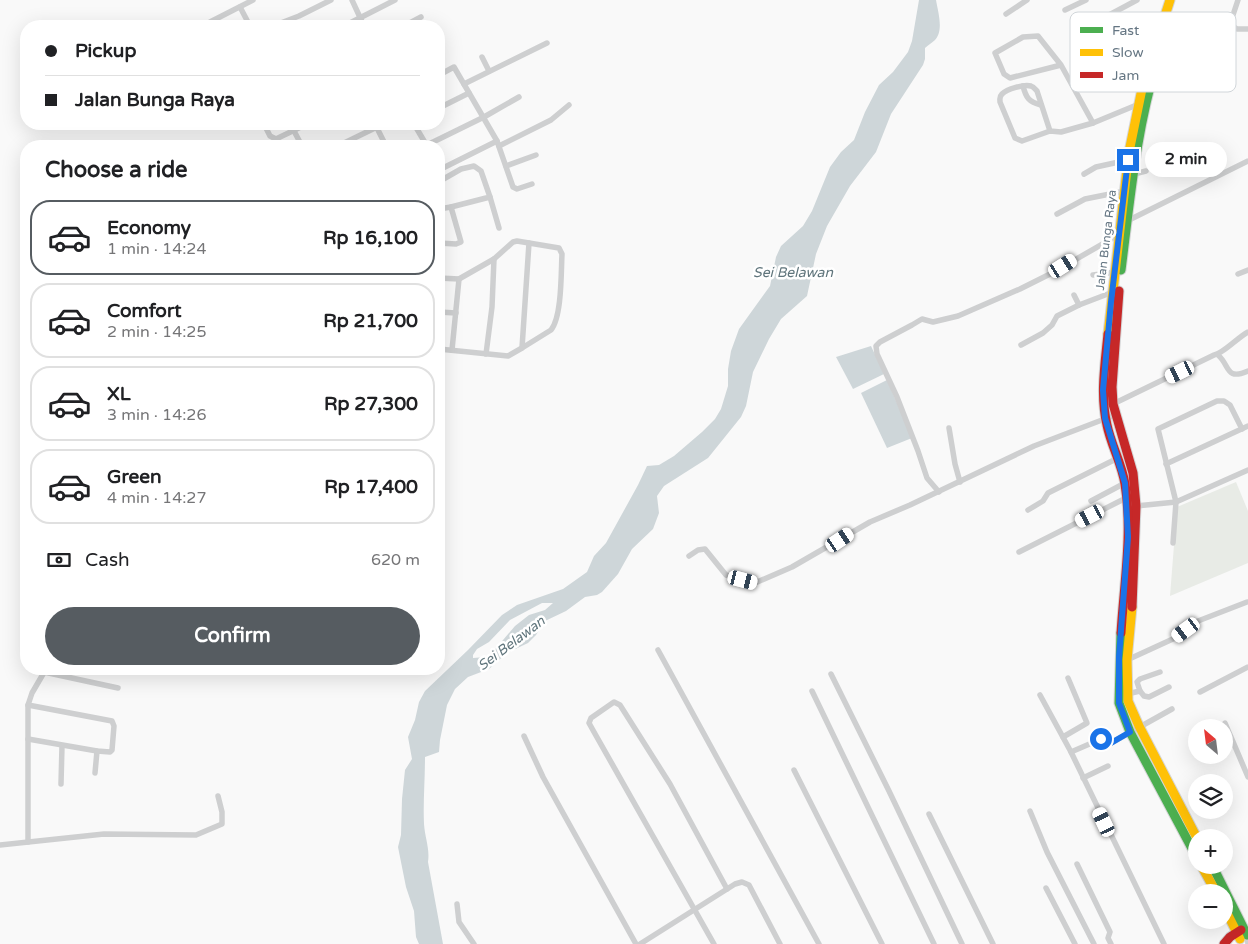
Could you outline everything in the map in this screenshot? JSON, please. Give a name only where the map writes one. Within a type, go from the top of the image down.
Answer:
[{"type":"main road","name":"Jalan Bunga Raya","points":[[1172,12],[1176,0]]},
{"type":"main road","name":"Jalan Bunga Raya","points":[[1143,92],[1134,174],[1125,222],[1117,301],[1112,387],[1115,415],[1133,472],[1136,506],[1128,537],[1119,657],[1119,696],[1122,712],[1130,732],[1188,841]]},
{"type":"main road","name":"Jalan Bunga Raya","points":[[1146,92],[1128,160],[1125,222],[1120,234],[1103,380],[1105,418],[1125,483],[1126,498],[1132,522],[1134,586],[1127,660],[1128,701],[1192,829]]},
{"type":"main road","points":[[1216,874],[1245,936]]},
{"type":"main road","points":[[1233,920],[1245,936]]},
{"type":"main road","points":[[1224,944],[1230,937],[1245,936]]},
{"type":"street","points":[[214,20],[253,0]]},
{"type":"street","points":[[286,20],[331,0]]},
{"type":"street","points":[[352,0],[360,18]]},
{"type":"street","points":[[356,20],[395,0]]},
{"type":"street","points":[[1006,14],[1027,0]]},
{"type":"street","points":[[1064,10],[1086,0]]},
{"type":"street","points":[[1114,12],[1137,0]]},
{"type":"street","points":[[1234,12],[1238,0]]},
{"type":"street","points":[[240,7],[247,20]]},
{"type":"street","points":[[416,20],[422,17]]},
{"type":"street","points":[[1061,65],[1010,78],[1004,74],[995,53],[1023,37],[1038,36],[1061,65],[1070,81]]},
{"type":"street","points":[[464,84],[547,43]]},
{"type":"street","points":[[482,57],[489,71]]},
{"type":"street","points":[[445,72],[454,67],[484,117],[498,144],[515,189],[532,184]]},
{"type":"street","points":[[1050,131],[1034,87],[1030,85],[1023,86],[1008,91],[1000,97],[1000,102],[1015,138],[1018,140],[1026,140],[1050,131],[1061,132],[1093,123],[1142,103]]},
{"type":"street","points":[[1023,86],[1026,97],[1032,103],[1041,105]]},
{"type":"street","points":[[1076,92],[1093,123]]},
{"type":"street","points":[[445,105],[469,93]]},
{"type":"street","points":[[439,140],[519,97]]},
{"type":"street","points":[[445,166],[551,120],[569,105]]},
{"type":"street","points":[[268,130],[273,139],[278,139],[294,131],[299,140]]},
{"type":"street","points":[[349,140],[368,130]]},
{"type":"street","points":[[506,166],[536,155]]},
{"type":"street","points":[[1084,174],[1096,166],[1128,160]]},
{"type":"street","points":[[1125,222],[1248,161]]},
{"type":"street","points":[[445,178],[461,169],[474,166],[481,171],[499,228]]},
{"type":"street","points":[[1134,174],[1146,171]]},
{"type":"street","points":[[1057,214],[1085,199],[1125,191]]},
{"type":"street","points":[[445,208],[490,197]]},
{"type":"street","points":[[445,243],[456,244],[461,242],[451,208]]},
{"type":"street","points":[[939,492],[927,478],[900,404],[876,354],[876,346],[922,319],[932,322],[958,316],[1020,290],[1120,234]]},
{"type":"street","points":[[445,278],[459,279],[494,258],[513,242],[529,243],[559,248],[561,250],[558,312],[555,326],[551,330],[508,356],[445,349]]},
{"type":"street","points":[[522,348],[529,243]]},
{"type":"street","points":[[486,354],[492,307],[494,258]]},
{"type":"street","points":[[1238,274],[1248,270]]},
{"type":"street","points":[[1093,276],[1115,272]]},
{"type":"street","points":[[452,350],[459,279]]},
{"type":"street","points":[[1022,345],[1043,333],[1052,325],[1057,316],[1112,292]]},
{"type":"street","points":[[1074,295],[1080,305]]},
{"type":"street","points":[[445,312],[456,313]]},
{"type":"street","points":[[1113,404],[1218,355],[1235,340],[1248,332]]},
{"type":"street","points":[[1218,355],[1221,356],[1227,370],[1232,374],[1238,375],[1248,371]]},
{"type":"street","points":[[1166,464],[1245,428],[1230,406],[1224,401],[1217,401],[1159,428],[1158,431],[1166,464],[1176,502],[1173,543]]},
{"type":"street","points":[[689,556],[698,550],[705,550],[726,575],[755,583],[821,551],[858,528],[939,492],[1034,446],[1115,415]]},
{"type":"street","points":[[949,428],[960,482]]},
{"type":"street","points":[[1028,510],[1043,501],[1048,493],[1118,458]]},
{"type":"street","points":[[1136,506],[1176,502],[1248,470]]},
{"type":"street","points":[[1091,501],[1125,483]]},
{"type":"street","points":[[1019,552],[1126,498]]},
{"type":"street","points":[[1127,660],[1176,638],[1198,621],[1247,602]]},
{"type":"street","points":[[658,650],[819,944]]},
{"type":"street","points":[[1200,692],[1248,668]]},
{"type":"street","points":[[1160,672],[1138,680],[1140,691],[1144,696],[1149,697],[1169,687]]},
{"type":"street","points":[[831,674],[962,944]]},
{"type":"street","points":[[28,842],[28,705],[32,693],[42,675]]},
{"type":"street","points":[[65,675],[118,688]]},
{"type":"street","points":[[1063,737],[1087,723],[1068,678]]},
{"type":"street","points":[[812,691],[934,944]]},
{"type":"street","points":[[1127,694],[1140,691]]},
{"type":"street","points":[[1040,695],[1071,752],[1164,944]]},
{"type":"street","points":[[714,944],[589,723],[591,718],[612,703],[616,702],[620,705],[670,784],[727,889]]},
{"type":"street","points":[[28,705],[112,721],[114,726],[112,750],[106,753],[28,739]]},
{"type":"street","points":[[1071,752],[1101,739],[1111,743],[1172,709]]},
{"type":"street","points":[[524,736],[548,786],[636,944]]},
{"type":"street","points":[[1233,743],[1248,777]]},
{"type":"street","points":[[61,784],[62,746]]},
{"type":"street","points":[[95,774],[97,751]]},
{"type":"street","points":[[1083,778],[1108,766]]},
{"type":"street","points":[[794,770],[882,944]]},
{"type":"street","points":[[0,845],[104,834],[196,835],[222,824],[222,812],[218,796]]},
{"type":"street","points":[[1030,812],[1047,852],[1094,944]]},
{"type":"street","points":[[929,814],[993,944]]},
{"type":"street","points":[[1078,864],[1110,932],[1108,938],[1111,944]]},
{"type":"street","points":[[640,944],[739,882],[749,885],[780,944]]},
{"type":"street","points":[[1046,888],[1075,944]]},
{"type":"street","points":[[457,904],[459,922],[474,944]]},
{"type":"shaded area","points":[[1236,482],[1248,511],[1248,563],[1170,596],[1177,507]]},
{"type":"water","name":"Sei Belawan","points":[[919,0],[936,0],[940,21],[938,36],[925,48],[923,65],[891,114],[876,152],[850,186],[827,226],[816,254],[807,296],[781,319],[769,339],[753,372],[746,406],[741,417],[708,458],[664,486],[657,496],[659,513],[653,529],[632,549],[618,574],[602,592],[585,597],[566,611],[545,621],[528,643],[507,653],[489,669],[468,677],[455,689],[447,705],[439,752],[425,757],[424,824],[428,862],[443,944],[419,944],[416,937],[414,911],[406,887],[398,847],[401,835],[405,770],[412,759],[408,737],[415,720],[419,702],[425,691],[442,675],[445,675],[445,672],[502,615],[517,605],[563,589],[587,572],[594,556],[606,543],[647,466],[659,465],[674,456],[715,419],[721,409],[728,386],[731,351],[739,329],[770,286],[776,257],[781,246],[803,226],[812,211],[830,167],[841,152],[854,140],[865,112],[879,85],[893,72],[908,52],[912,41]],"holes":[[[542,603],[553,603],[545,610],[529,615],[515,626],[492,653],[486,657],[473,658],[477,649],[489,642],[510,620]]]},
{"type":"water","points":[[871,346],[884,374],[853,389],[836,357]]},
{"type":"water","points":[[887,380],[912,438],[887,448],[861,393]]},
{"type":"traffic: fast","points":[[1121,270],[1139,139],[1149,92]]},
{"type":"traffic: fast","points":[[1121,633],[1119,703],[1130,732],[1188,841]]},
{"type":"traffic: fast","points":[[1216,874],[1247,935]]},
{"type":"traffic: slow","points":[[1166,12],[1170,0]]},
{"type":"traffic: slow","points":[[1108,334],[1129,152],[1141,92]]},
{"type":"traffic: slow","points":[[1132,607],[1127,660],[1128,701],[1192,829]]},
{"type":"traffic: slow","points":[[1206,874],[1212,884]]},
{"type":"traffic: slow","points":[[1233,925],[1240,939]]},
{"type":"traffic: jam","points":[[1119,291],[1112,387],[1113,404],[1133,473],[1136,506],[1132,607]]},
{"type":"traffic: jam","points":[[1108,334],[1104,380],[1105,414],[1124,477],[1128,521],[1121,633]]},
{"type":"traffic: jam","points":[[1224,944],[1230,937],[1241,930]]},
{"type":"route","points":[[1101,739],[1111,743],[1130,732],[1119,703],[1122,598],[1128,537],[1125,483],[1107,426],[1103,400],[1103,380],[1111,302],[1128,160]]}]
